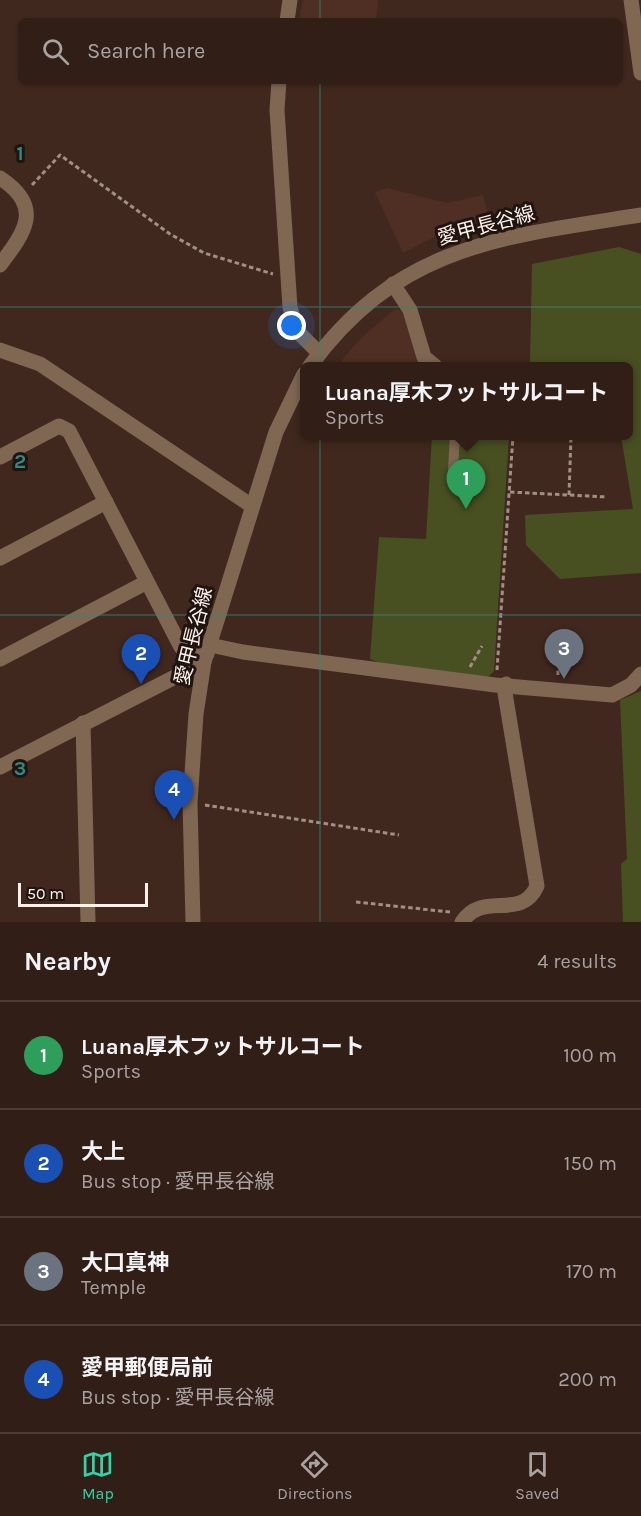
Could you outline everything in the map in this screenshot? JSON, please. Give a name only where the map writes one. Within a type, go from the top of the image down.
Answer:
[{"type":"street","points":[[287,18],[290,0]]},
{"type":"street","points":[[631,0],[641,74]]},
{"type":"street","points":[[279,84],[277,110],[287,278],[293,321],[297,331],[319,353]]},
{"type":"street","points":[[0,178],[16,188],[26,214],[26,228],[0,264]]},
{"type":"street","name":"愛甲長谷線","points":[[312,362],[340,328],[393,284],[446,255],[504,237],[641,215]]},
{"type":"street","points":[[393,284],[410,310],[424,357],[430,362]]},
{"type":"street","points":[[0,350],[40,364],[252,506]]},
{"type":"street","name":"愛甲長谷線","points":[[193,922],[190,803],[196,714],[207,653],[276,432],[300,382]]},
{"type":"street","points":[[0,457],[59,426],[69,431],[181,647],[207,653],[243,652],[501,684],[612,694],[631,684],[641,674]]},
{"type":"street","points":[[0,558],[106,502]]},
{"type":"street","points":[[0,659],[147,582]]},
{"type":"street","points":[[0,767],[207,653]]},
{"type":"street","points":[[464,919],[483,906],[517,906],[532,898],[537,886],[505,693],[501,684]]},
{"type":"street","points":[[83,723],[88,922]]},
{"type":"lane","points":[[453,469],[455,440]]},
{"type":"path","points":[[21,198],[60,155],[170,234],[204,253],[287,278]]},
{"type":"path","points":[[501,684],[513,440]]},
{"type":"path","points":[[569,495],[571,440]]},
{"type":"path","points":[[510,492],[607,497]]},
{"type":"path","points":[[467,680],[470,666],[482,646]]},
{"type":"path","points":[[190,803],[399,835]]},
{"type":"path","points":[[356,902],[464,919]]},
{"type":"shaded area","points":[[303,0],[378,0],[376,18],[300,18]]},
{"type":"shaded area","points":[[387,188],[447,203],[483,195],[489,218],[442,233],[403,253],[375,192]]},
{"type":"shaded area","points":[[395,309],[405,311],[422,362],[340,362],[361,338]]},
{"type":"green space","points":[[619,247],[641,254],[641,573],[560,579],[526,545],[525,515],[633,509],[622,440],[633,440],[633,362],[530,362],[532,264]]},
{"type":"green space","points":[[432,440],[509,440],[494,671],[487,678],[381,663],[370,659],[379,537],[426,539]]},
{"type":"green space","points":[[641,691],[641,922],[623,922],[621,864],[627,859],[620,700]]},
{"type":"place","name":"Luana厚木フットサルコート","points":[[466,509]]},
{"type":"place","name":"大口真神","points":[[564,679]]},
{"type":"place","name":"大上","points":[[141,684]]},
{"type":"place","name":"愛甲郵便局前","points":[[174,820]]}]
